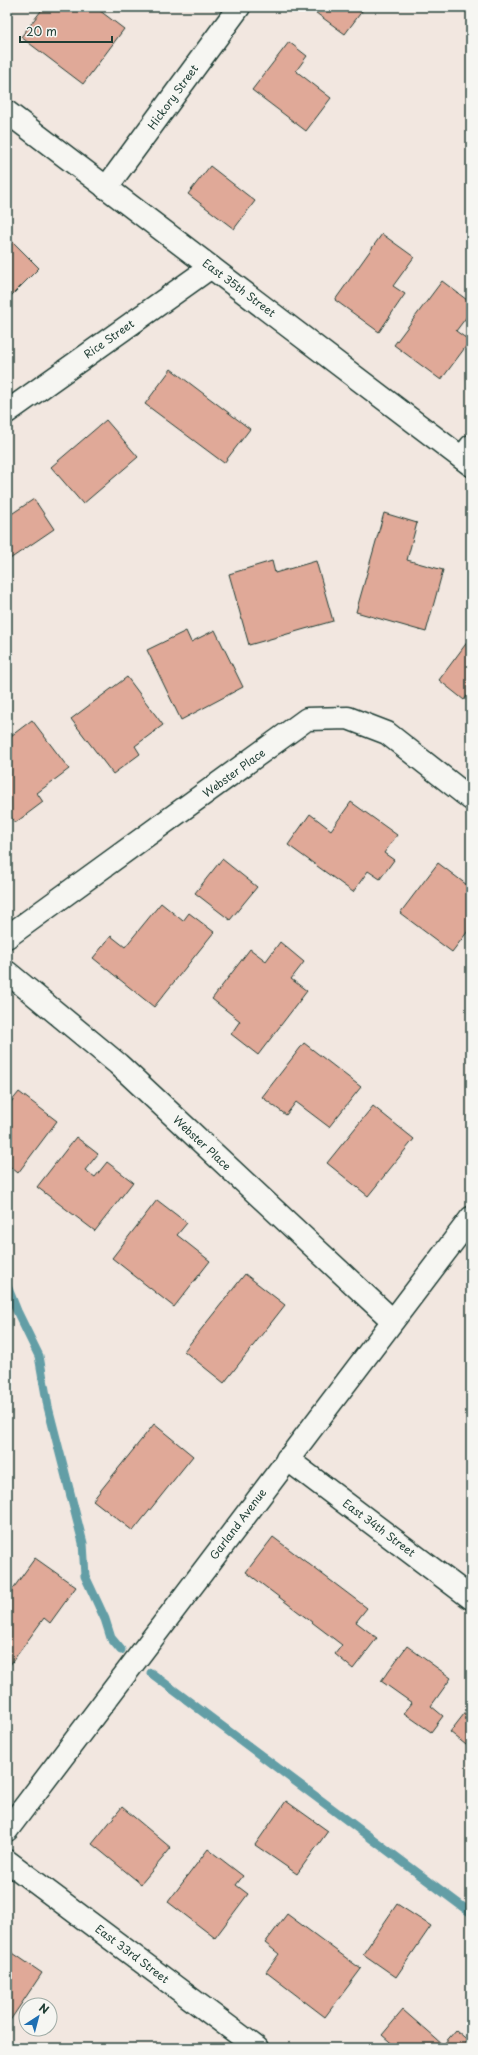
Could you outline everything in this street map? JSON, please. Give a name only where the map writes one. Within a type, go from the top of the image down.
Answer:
[{"type":"street","name":"Hickory Street","points":[[106,188],[239,7]]},
{"type":"street","name":"East 35th Street","points":[[7,112],[211,267],[468,456]]},
{"type":"street","name":"Rice Street","points":[[7,412],[211,267]]},
{"type":"street","name":"Webster Place","points":[[7,937],[307,719],[348,718],[387,733],[471,798]]},
{"type":"street","name":"Webster Place","points":[[7,972],[118,1064],[392,1320]]},
{"type":"street","name":"Garland Avenue","points":[[7,1830],[392,1320],[471,1218]]},
{"type":"street","name":"East 34th Street","points":[[287,1459],[471,1598]]},
{"type":"street","name":"East 33rd Street","points":[[7,1861],[257,2048]]},
{"type":"building","points":[[44,7],[95,7],[124,29],[83,84],[21,37]]},
{"type":"building","points":[[314,7],[365,7],[345,34],[312,10]]},
{"type":"building","points":[[289,42],[307,56],[296,71],[331,98],[306,131],[252,90]]},
{"type":"building","points":[[210,166],[255,201],[234,229],[188,194]]},
{"type":"building","points":[[382,234],[414,257],[393,286],[405,294],[379,332],[335,300]]},
{"type":"building","points":[[7,236],[39,268],[7,300]]},
{"type":"building","points":[[442,281],[471,303],[471,311],[456,331],[470,341],[441,380],[394,345]]},
{"type":"building","points":[[171,369],[250,429],[224,463],[145,404]]},
{"type":"building","points":[[106,420],[138,457],[83,504],[51,467]]},
{"type":"building","points":[[34,499],[54,529],[7,561],[7,517]]},
{"type":"building","points":[[384,513],[417,523],[407,560],[443,570],[426,632],[356,612]]},
{"type":"building","points":[[272,561],[275,573],[316,561],[333,621],[249,645],[229,574]]},
{"type":"building","points":[[215,630],[243,687],[181,720],[147,650],[186,631],[191,642]]},
{"type":"building","points":[[471,637],[471,691],[464,700],[439,680]]},
{"type":"building","points":[[127,677],[163,725],[135,746],[140,754],[113,774],[71,719]]},
{"type":"building","points":[[32,720],[69,769],[37,793],[43,802],[15,823],[7,811],[7,739]]},
{"type":"building","points":[[351,802],[397,835],[384,853],[394,860],[380,879],[368,871],[353,892],[288,845],[310,814],[331,830]]},
{"type":"building","points":[[222,859],[257,887],[230,920],[195,893]]},
{"type":"building","points":[[438,863],[471,888],[471,927],[452,952],[400,913]]},
{"type":"building","points":[[161,903],[183,921],[189,913],[214,932],[154,1007],[93,958],[111,936],[125,947]]},
{"type":"building","points":[[280,942],[304,962],[291,979],[307,991],[258,1055],[231,1034],[240,1021],[212,999],[250,949],[266,961]]},
{"type":"building","points":[[304,1043],[361,1087],[329,1127],[296,1102],[286,1115],[262,1097]]},
{"type":"building","points":[[19,1092],[57,1121],[18,1173],[7,1164],[7,1107]]},
{"type":"building","points":[[373,1106],[414,1139],[368,1196],[327,1163]]},
{"type":"building","points":[[76,1137],[98,1154],[85,1170],[95,1177],[107,1162],[133,1182],[95,1231],[37,1187]]},
{"type":"building","points":[[157,1200],[187,1223],[177,1235],[210,1261],[174,1307],[112,1258]]},
{"type":"building","points":[[245,1274],[285,1305],[224,1383],[184,1351]]},
{"type":"building","points":[[154,1424],[193,1456],[133,1531],[93,1500]]},
{"type":"building","points":[[273,1537],[367,1608],[356,1622],[377,1638],[353,1669],[335,1654],[342,1645],[246,1572]]},
{"type":"building","points":[[35,1558],[76,1587],[50,1623],[44,1618],[7,1669],[7,1597]]},
{"type":"building","points":[[407,1646],[451,1678],[431,1706],[443,1716],[431,1732],[404,1713],[412,1703],[381,1681]]},
{"type":"building","points":[[471,1705],[471,1749],[450,1732]]},
{"type":"building","points":[[286,1801],[328,1831],[297,1874],[255,1845]]},
{"type":"building","points":[[122,1807],[171,1848],[141,1884],[92,1844]]},
{"type":"building","points":[[208,1849],[243,1876],[236,1885],[248,1894],[215,1938],[168,1902]]},
{"type":"building","points":[[397,1904],[431,1926],[396,1977],[363,1954]]},
{"type":"building","points":[[287,1914],[361,1969],[325,2017],[266,1972],[279,1954],[265,1943]]},
{"type":"building","points":[[7,1949],[42,1973],[26,1997],[18,1997],[18,2009],[7,2025]]},
{"type":"building","points":[[403,2010],[443,2045],[456,2030],[471,2043],[471,2048],[397,2048],[382,2035]]},
{"type":"waterway","points":[[7,1286],[17,1311],[39,1356],[48,1407],[83,1543],[85,1576],[105,1619],[111,1638],[121,1650]]},
{"type":"waterway","points":[[151,1673],[471,1913]]}]
